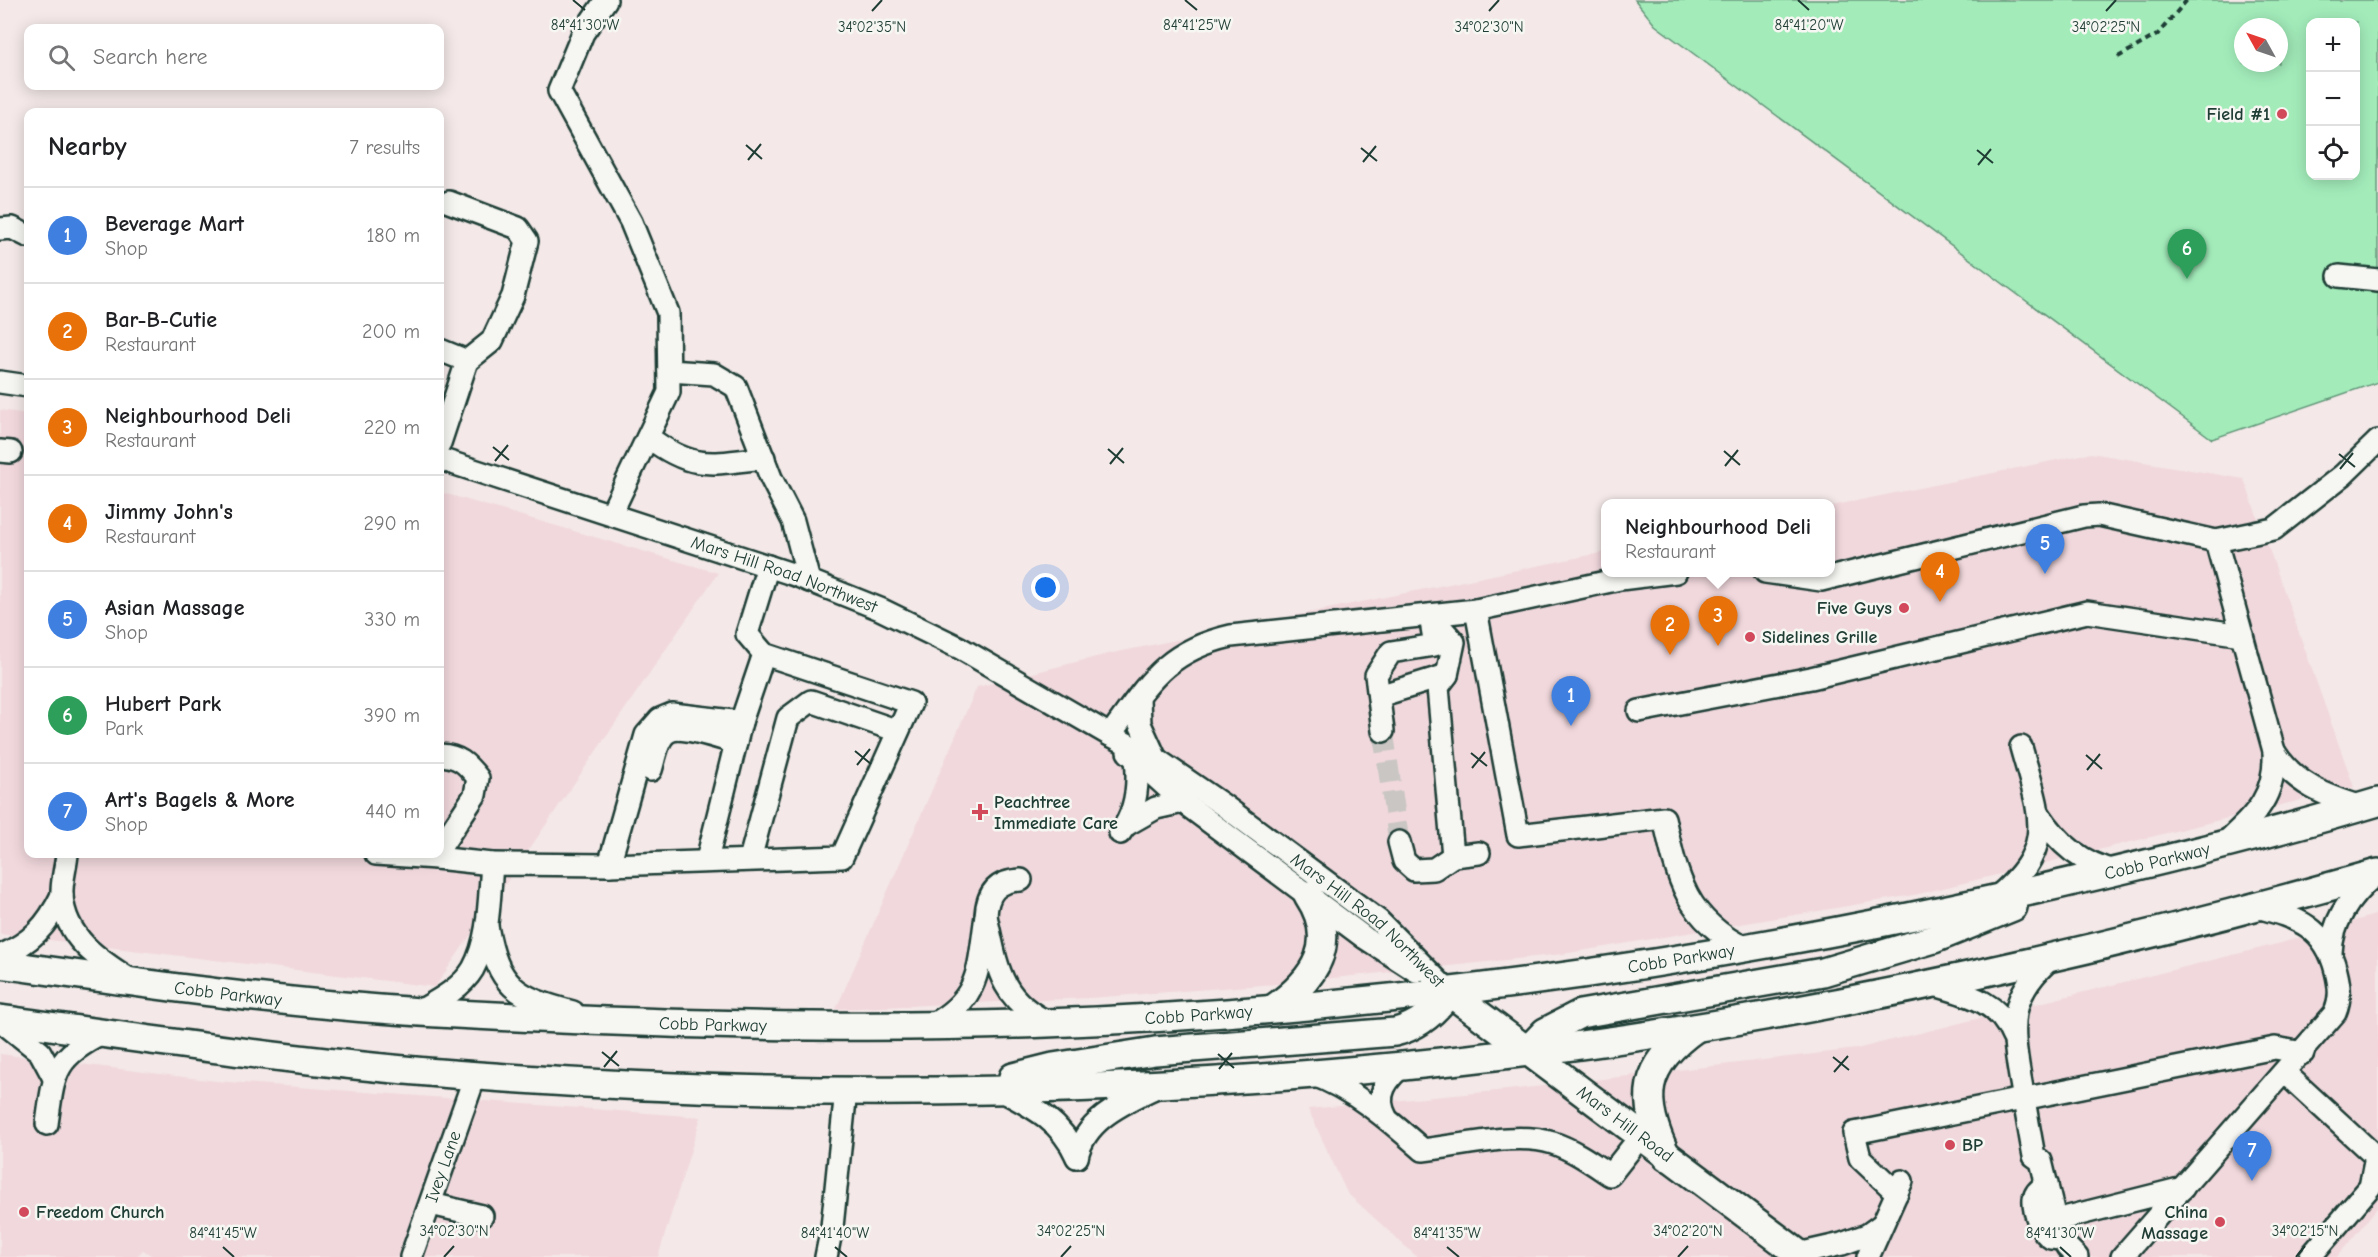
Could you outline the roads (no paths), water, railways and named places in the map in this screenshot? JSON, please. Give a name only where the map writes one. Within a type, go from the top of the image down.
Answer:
[{"type":"main road","name":"Cobb Parkway","points":[[0,964],[134,982],[418,1011],[600,1020],[930,1026],[1050,1023],[1274,1008],[1449,992],[1747,949],[2117,872],[2222,846],[2370,804]]},
{"type":"main road","points":[[0,1020],[305,1059],[475,1076],[725,1089],[846,1090],[1164,1083],[1308,1073],[1526,1052],[1699,1026],[1930,984],[2055,956],[2257,907],[2377,874]]},
{"type":"main road","points":[[1526,1052],[1545,1032],[1580,1014],[1823,972],[1934,939],[2070,882]]},
{"type":"main road","points":[[1274,1008],[1302,985],[1318,964],[1322,934],[1320,917],[1308,895]]},
{"type":"main road","name":"Mars Hill Road","points":[[1449,992],[1800,1256]]},
{"type":"main road","points":[[986,1088],[1053,1067],[1123,1055],[1395,1032],[1407,1029],[1427,1017],[1449,992]]},
{"type":"main road","points":[[1668,1158],[1652,1118],[1650,1089],[1653,1075],[1672,1046],[1699,1026]]},
{"type":"street","points":[[606,0],[583,33],[559,91],[631,222],[668,313],[669,371],[669,392],[611,514]]},
{"type":"street","points":[[444,431],[467,361],[492,341],[513,296],[526,241],[518,228],[449,202]]},
{"type":"street","points":[[0,229],[12,228],[24,234]]},
{"type":"street","points":[[2339,276],[2378,279]]},
{"type":"street","points":[[444,352],[467,361]]},
{"type":"street","points":[[669,371],[714,374],[736,387],[792,521],[809,580]]},
{"type":"street","points":[[0,382],[24,385]]},
{"type":"street","points":[[648,437],[672,455],[686,461],[710,465],[764,458]]},
{"type":"street","points":[[1835,577],[2084,516],[2099,515],[2216,541],[2274,529],[2343,475],[2378,441]]},
{"type":"street","name":"Mars Hill Road Northwest","points":[[444,460],[809,580],[880,609],[960,648],[1110,735],[1379,921],[1449,992]]},
{"type":"street","points":[[2216,541],[2274,751],[2273,777],[2263,804],[2222,846]]},
{"type":"street","points":[[444,854],[492,864],[611,856],[707,860],[842,857],[911,703],[764,654],[747,634],[768,566]]},
{"type":"street","points":[[1110,735],[1161,669],[1179,655],[1204,642],[1231,636],[1476,610],[1639,577]]},
{"type":"street","points":[[1797,577],[1821,580],[1833,577]]},
{"type":"street","points":[[1476,610],[1518,836],[1664,818],[1676,871],[1683,888],[1708,923],[1720,934],[1747,949]]},
{"type":"street","points":[[1639,711],[1811,678],[2087,612],[2242,635]]},
{"type":"street","points":[[1430,615],[1454,642],[1447,675],[1438,687],[1453,856]]},
{"type":"street","points":[[1383,731],[1376,675],[1391,652],[1435,645],[1430,615]]},
{"type":"street","points":[[707,860],[741,722],[764,654]]},
{"type":"street","points":[[1379,696],[1447,675]]},
{"type":"street","points":[[1139,698],[1140,724],[1146,759],[1123,829],[1156,808],[1183,802]]},
{"type":"street","points":[[750,859],[788,718],[811,701],[898,731]]},
{"type":"street","points":[[611,856],[646,735],[660,719],[672,714],[741,722]]},
{"type":"street","points":[[611,856],[632,830],[659,743],[667,732],[678,728],[736,743]]},
{"type":"street","points":[[1996,898],[2022,874],[2035,854],[2039,814],[2021,747]]},
{"type":"street","points":[[2274,751],[2298,780],[2328,796],[2370,804]]},
{"type":"street","points":[[444,755],[456,756],[467,764],[478,778],[475,795],[444,844]]},
{"type":"street","name":"Mars Hill Road Northwest","points":[[1146,759],[1183,802],[1365,938],[1449,992]]},
{"type":"street","points":[[2039,814],[2057,838],[2074,855],[2117,872]]},
{"type":"street","points":[[1399,842],[1404,861],[1414,870],[1434,869],[1453,856],[1479,853]]},
{"type":"street","points":[[0,956],[25,945],[40,932],[62,895],[67,858]]},
{"type":"street","points":[[418,1011],[442,998],[461,983],[473,969],[487,926],[492,864]]},
{"type":"street","points":[[2331,952],[2332,938],[2339,919],[2361,886],[2377,874]]},
{"type":"street","points":[[930,1026],[958,1008],[970,992],[978,968],[986,901],[995,887],[1009,880],[1021,880]]},
{"type":"street","points":[[62,895],[72,928],[81,942],[102,962],[134,982]]},
{"type":"street","points":[[2122,1257],[2325,1028],[2340,1000],[2340,986],[2331,952],[2325,942],[2303,923],[2257,907]]},
{"type":"street","points":[[986,916],[1001,980],[1017,1002],[1050,1023]]},
{"type":"street","points":[[487,926],[492,951],[500,973],[514,989],[537,1003],[600,1020]]},
{"type":"street","points":[[2013,1037],[2018,1002],[2038,972],[2055,956]]},
{"type":"street","points":[[1930,984],[1980,1000],[1991,1006],[2008,1025],[2013,1037],[2034,1156],[2041,1161],[2059,1229],[2077,1257]]},
{"type":"street","points":[[0,1020],[40,1052],[54,1078]]},
{"type":"street","points":[[47,1124],[54,1078],[62,1062],[71,1053],[104,1033]]},
{"type":"street","points":[[1868,1257],[1900,1187],[1860,1158],[1854,1133],[2275,1047],[2303,1053]]},
{"type":"street","points":[[1386,1117],[1382,1111],[1381,1093],[1390,1078],[1405,1064]]},
{"type":"street","points":[[1308,1073],[1336,1084],[1386,1117],[1424,1150],[1526,1138],[1551,1142],[1575,1152],[1610,1175],[1640,1137]]},
{"type":"street","points":[[2285,1073],[2376,1157],[2370,1187],[2310,1257]]},
{"type":"street","name":"Ivey Lane","points":[[411,1257],[475,1076]]},
{"type":"street","points":[[986,1088],[1044,1114],[1056,1124],[1077,1157],[1080,1143],[1102,1117],[1164,1083]]},
{"type":"street","points":[[826,1257],[832,1227],[846,1090]]},
{"type":"street","points":[[2059,1229],[2183,1188]]},
{"type":"street","points":[[431,1204],[482,1216]]},
{"type":"street","points":[[1800,1256],[1867,1235],[1881,1225]]},
{"type":"tunnel","points":[[1383,731],[1399,842]]},
{"type":"place","name":"Field #1","points":[[2282,114]]},
{"type":"place","name":"Hubert Park","points":[[2187,279]]},
{"type":"place","name":"Asian Massage","points":[[2045,574]]},
{"type":"place","name":"Jimmy John's","points":[[1940,602]]},
{"type":"place","name":"Five Guys","points":[[1904,608]]},
{"type":"place","name":"Sidelines Grille","points":[[1750,637]]},
{"type":"place","name":"Neighbourhood Deli","points":[[1718,646]]},
{"type":"place","name":"Bar-B-Cutie","points":[[1670,655]]},
{"type":"place","name":"Beverage Mart","points":[[1571,726]]},
{"type":"place","name":"Peachtree Immediate Care","points":[[980,812]]},
{"type":"place","name":"BP","points":[[1950,1145]]},
{"type":"place","name":"Art's Bagels & More","points":[[2252,1181]]},
{"type":"place","name":"Freedom Church","points":[[24,1212]]},
{"type":"place","name":"China Massage","points":[[2220,1222]]}]
